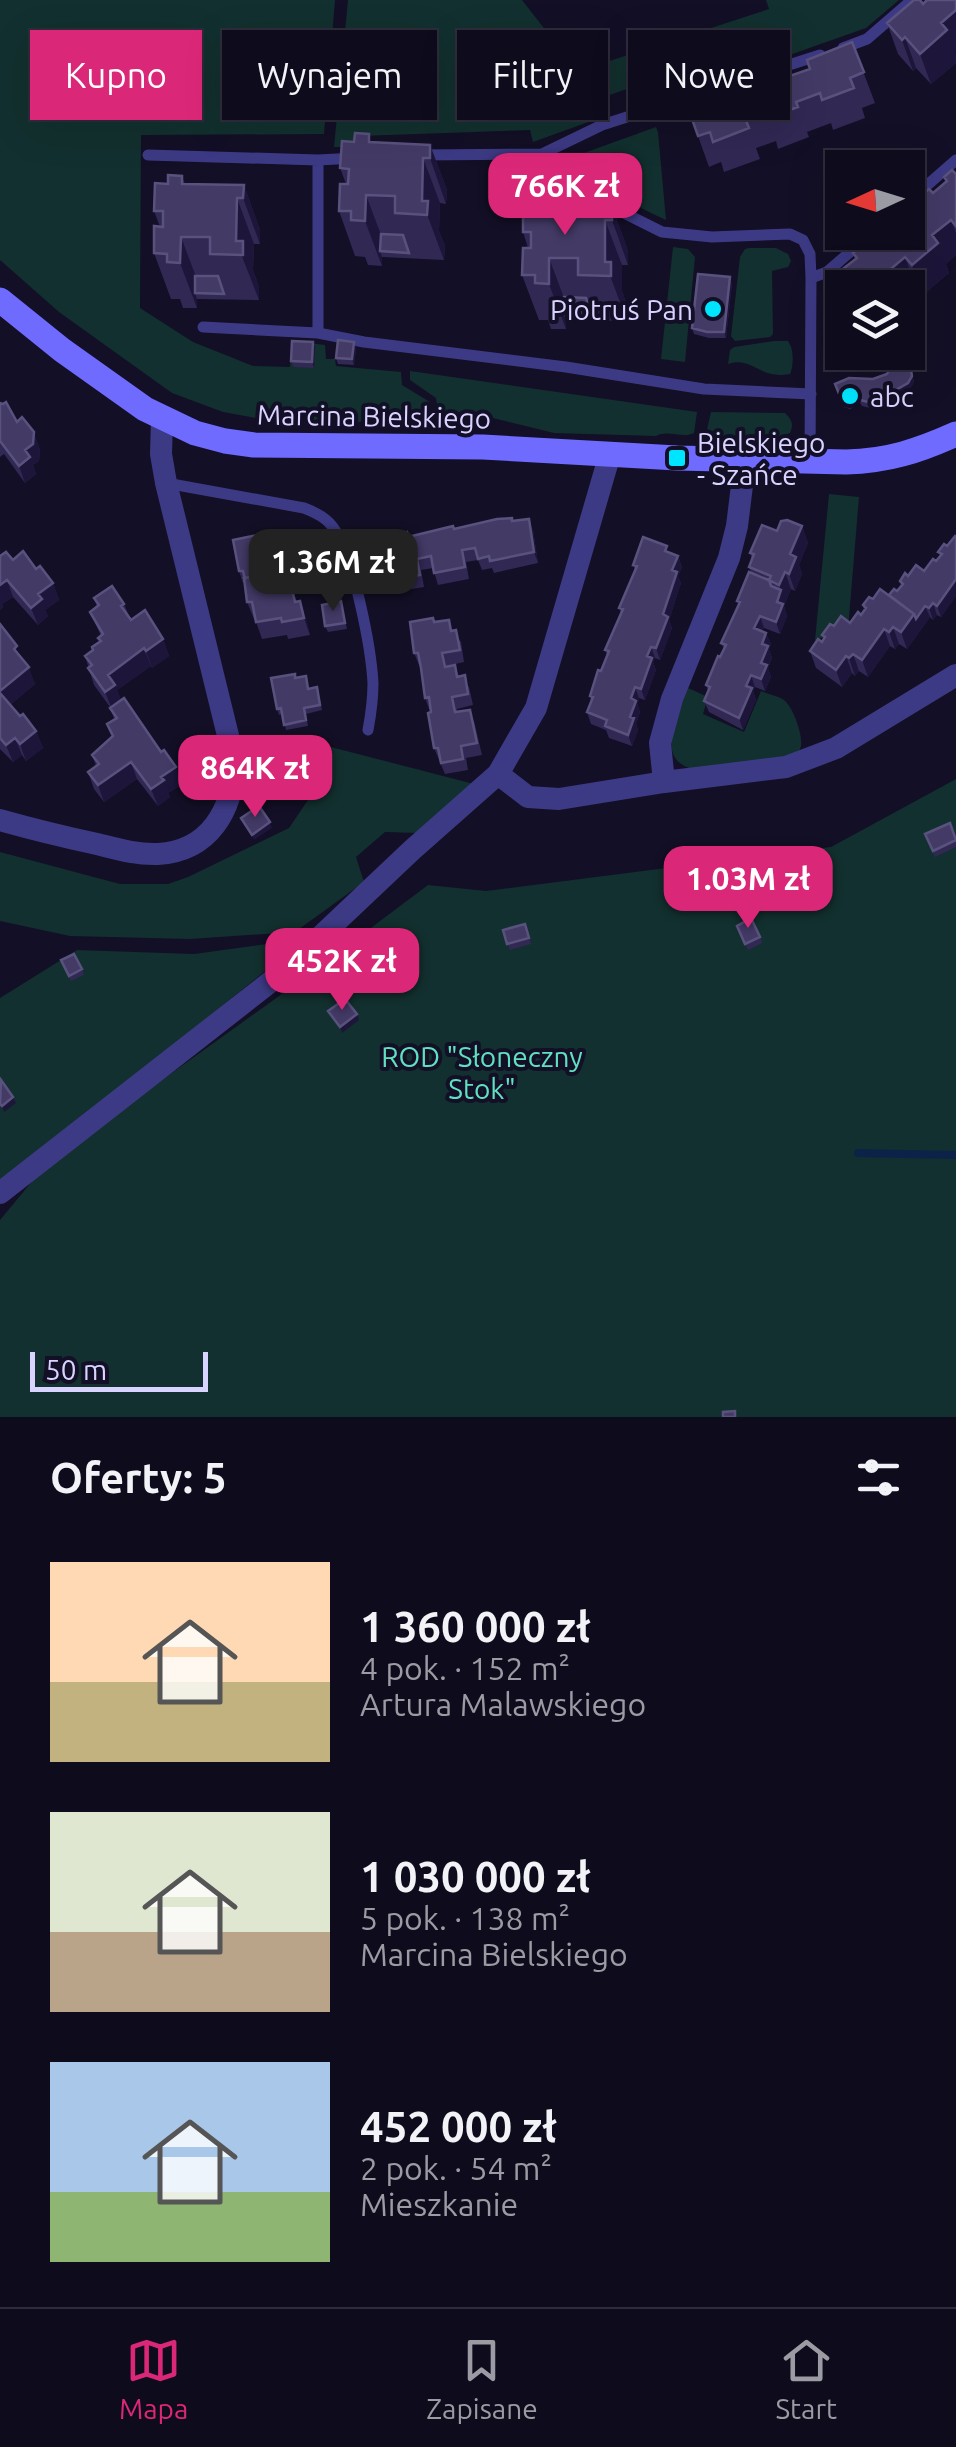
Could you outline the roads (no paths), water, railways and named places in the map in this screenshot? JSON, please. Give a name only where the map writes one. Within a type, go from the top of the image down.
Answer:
[{"type":"street","name":"Marcina Bielskiego","points":[[0,300],[144,409],[210,437],[254,445],[483,447],[745,461],[870,462],[915,453],[956,434]]},
{"type":"street","points":[[0,820],[113,848],[162,854],[196,841],[222,818],[230,800],[235,764],[166,483],[161,454],[162,419]]},
{"type":"street","points":[[0,1193],[283,972],[498,774],[536,708],[610,454]]},
{"type":"street","points":[[664,782],[660,743],[672,699],[729,558],[745,461]]},
{"type":"street","points":[[498,774],[528,798],[559,799],[786,767],[836,748],[956,675]]},
{"type":"lane","points":[[402,155],[542,154],[602,125],[868,39],[912,0]]},
{"type":"lane","points":[[148,154],[318,160],[364,157]]},
{"type":"lane","points":[[542,154],[592,198],[662,232],[712,237],[790,234],[802,240],[810,254],[811,278],[810,460]]},
{"type":"lane","points":[[318,160],[318,334]]},
{"type":"lane","points":[[925,187],[956,160]]},
{"type":"lane","points":[[811,278],[827,272],[852,250]]},
{"type":"lane","points":[[203,327],[318,334],[704,389],[811,394]]},
{"type":"lane","points":[[166,483],[304,508],[323,516],[336,531],[348,560],[366,641],[373,693],[368,730]]},
{"type":"waterway","points":[[858,1153],[956,1155]]},
{"type":"place","name":"Piotruś Pan","points":[[713,309]]},
{"type":"place","name":"abc","points":[[850,396]]},
{"type":"place","name":"Bielskiego - Szańce","points":[[677,458]]},
{"type":"park label","name":"ROD \"Słoneczny Stok\"","points":[[482,1072]]}]
